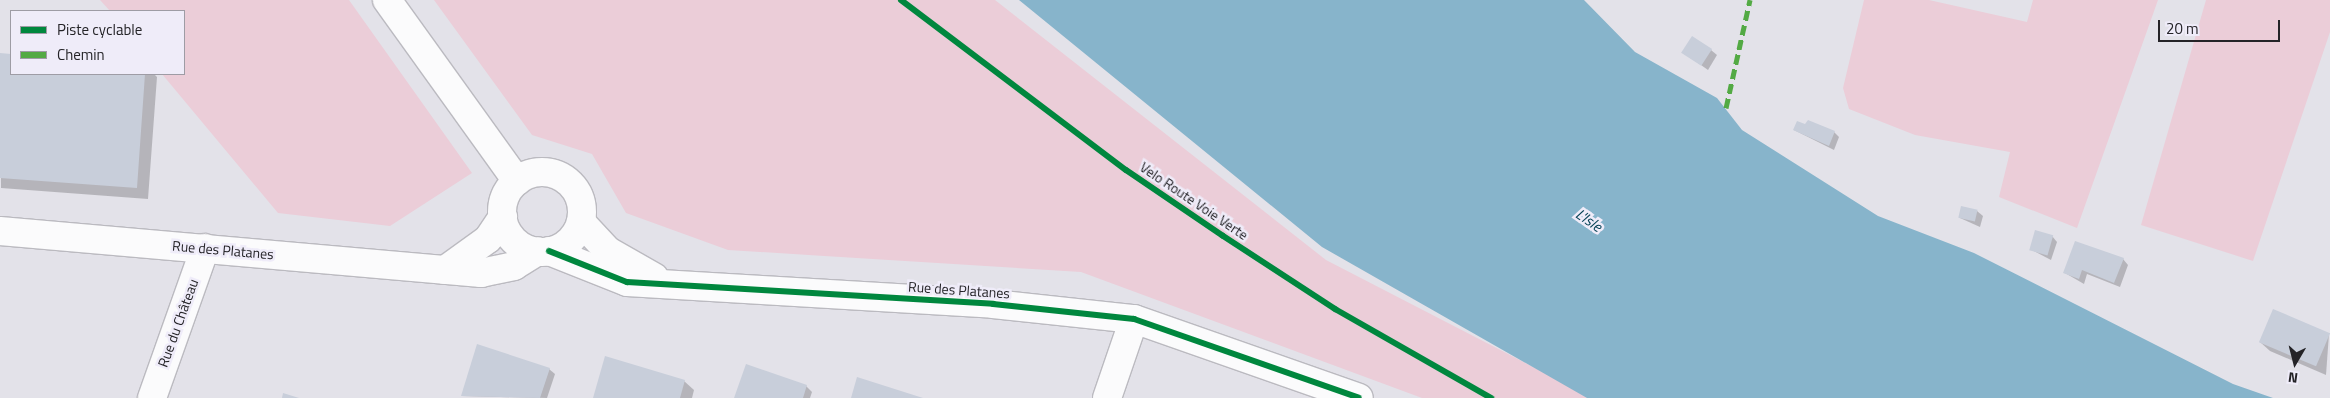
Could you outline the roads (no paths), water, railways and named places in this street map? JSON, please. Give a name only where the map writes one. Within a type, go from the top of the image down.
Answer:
[{"type":"street","points":[[387,0],[517,181]]},
{"type":"street","points":[[445,270],[488,239],[503,217],[504,203],[517,181],[540,172],[564,179],[580,197],[581,222]]},
{"type":"street","name":"Rue des Platanes","points":[[503,217],[514,240],[627,282],[993,304],[1134,318],[1359,398]]},
{"type":"street","name":"Rue des Platanes","points":[[0,231],[445,270],[497,272],[569,241],[581,222],[608,251],[672,285]]},
{"type":"street","name":"Rue du Château","points":[[152,398],[205,248]]},
{"type":"street","points":[[1107,398],[1134,318]]},
{"type":"water","name":"L'Isle","points":[[1019,0],[1584,0],[1635,52],[1717,98],[1742,130],[1878,216],[1974,253],[2233,384],[2273,398],[1587,398],[1322,247]]}]
